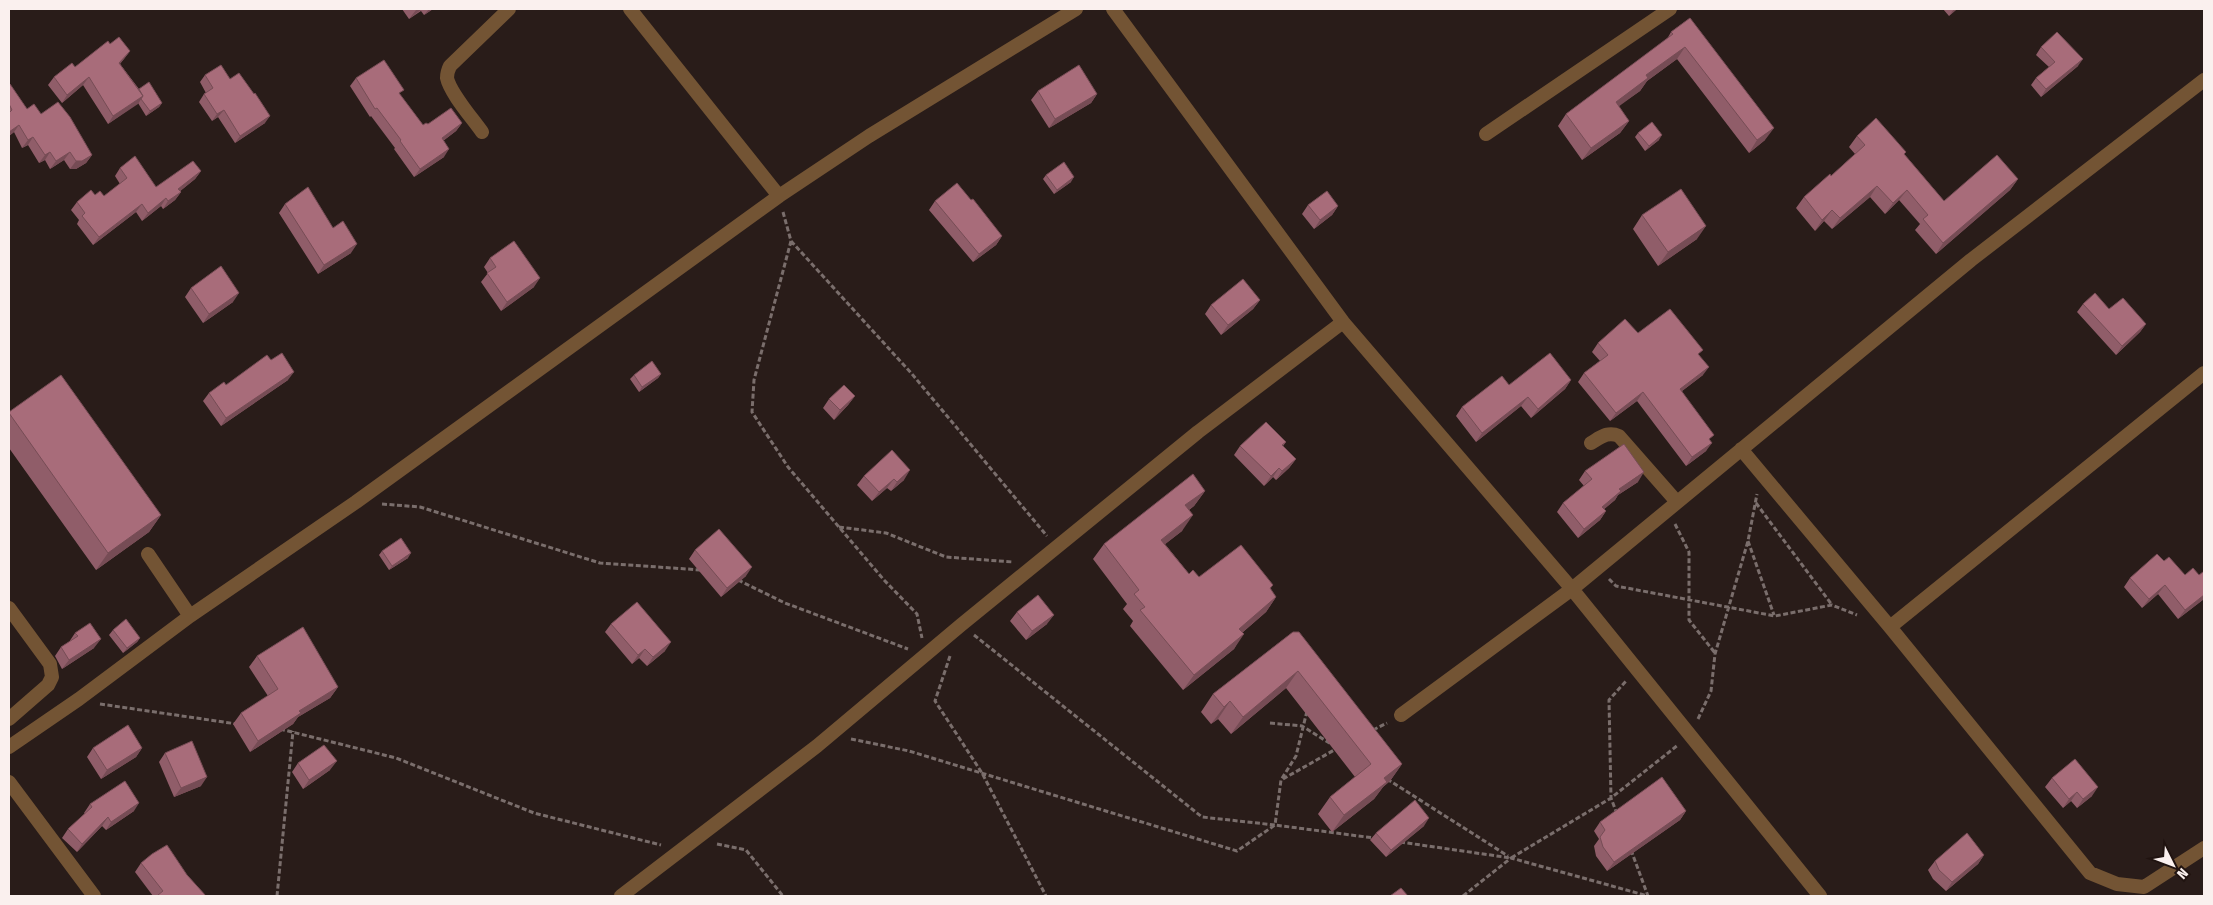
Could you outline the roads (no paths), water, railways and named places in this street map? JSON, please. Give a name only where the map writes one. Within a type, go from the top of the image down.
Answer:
[{"type":"street","points":[[482,132],[452,88],[447,79],[447,73],[450,66],[509,9]]},
{"type":"street","points":[[630,9],[779,196]]},
{"type":"street","points":[[9,747],[79,699],[190,616],[356,502],[779,196],[869,136],[1076,9]]},
{"type":"street","points":[[1113,9],[1343,322],[1572,589],[1820,896]]},
{"type":"street","points":[[1486,134],[1670,9]]},
{"type":"street","points":[[1401,715],[1572,589],[1971,260],[2204,80]]},
{"type":"street","points":[[621,896],[830,735],[961,625],[1198,432],[1343,322]]},
{"type":"street","points":[[1890,627],[2204,373]]},
{"type":"street","points":[[1591,443],[1613,433],[1619,436],[1673,506]]},
{"type":"street","points":[[1741,449],[1890,627],[2090,873],[2117,884],[2144,887],[2204,848]]},
{"type":"street","points":[[148,554],[190,616]]},
{"type":"street","points":[[9,608],[50,664],[52,677],[48,685],[9,719]]},
{"type":"street","points":[[9,782],[94,896]]}]
